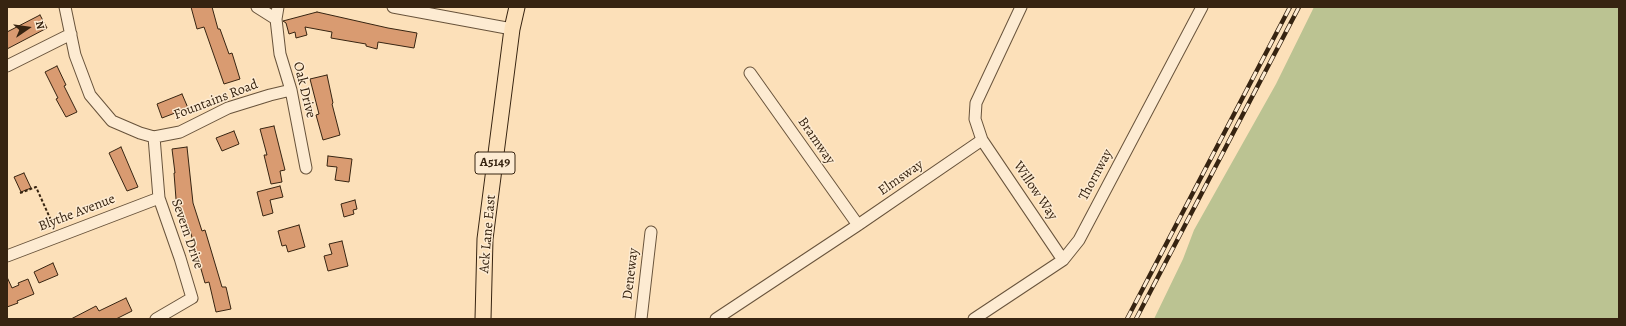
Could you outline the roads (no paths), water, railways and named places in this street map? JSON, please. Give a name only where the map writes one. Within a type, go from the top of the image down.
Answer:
[{"type":"main road","name":"Ack Lane East","points":[[483,319],[485,238],[512,29],[517,7]]},
{"type":"street","points":[[65,7],[75,55],[90,95],[112,121],[154,137]]},
{"type":"street","points":[[257,7],[276,18]]},
{"type":"street","name":"Oak Drive","points":[[278,7],[276,18],[280,54],[291,90],[306,168]]},
{"type":"street","points":[[393,7],[512,29]]},
{"type":"street","points":[[982,140],[975,119],[976,102],[1021,7]]},
{"type":"street","name":"Thornway","points":[[974,319],[1063,260],[1079,240],[1202,7]]},
{"type":"street","points":[[7,66],[71,34]]},
{"type":"street","name":"Bramway","points":[[750,73],[858,226]]},
{"type":"street","name":"Fountains Road","points":[[154,137],[180,132],[228,108],[291,90]]},
{"type":"street","name":"Severn Drive","points":[[154,137],[159,198],[192,298],[156,319]]},
{"type":"street","name":"Elmsway","points":[[716,319],[858,226],[982,140]]},
{"type":"street","name":"Willow Way","points":[[982,140],[1063,260]]},
{"type":"street","name":"Blythe Avenue","points":[[7,256],[159,198]]},
{"type":"street","name":"Deneway","points":[[641,319],[651,232]]},
{"type":"railway","points":[[1127,319],[1290,7]]},
{"type":"railway","points":[[1136,319],[1299,7]]}]
